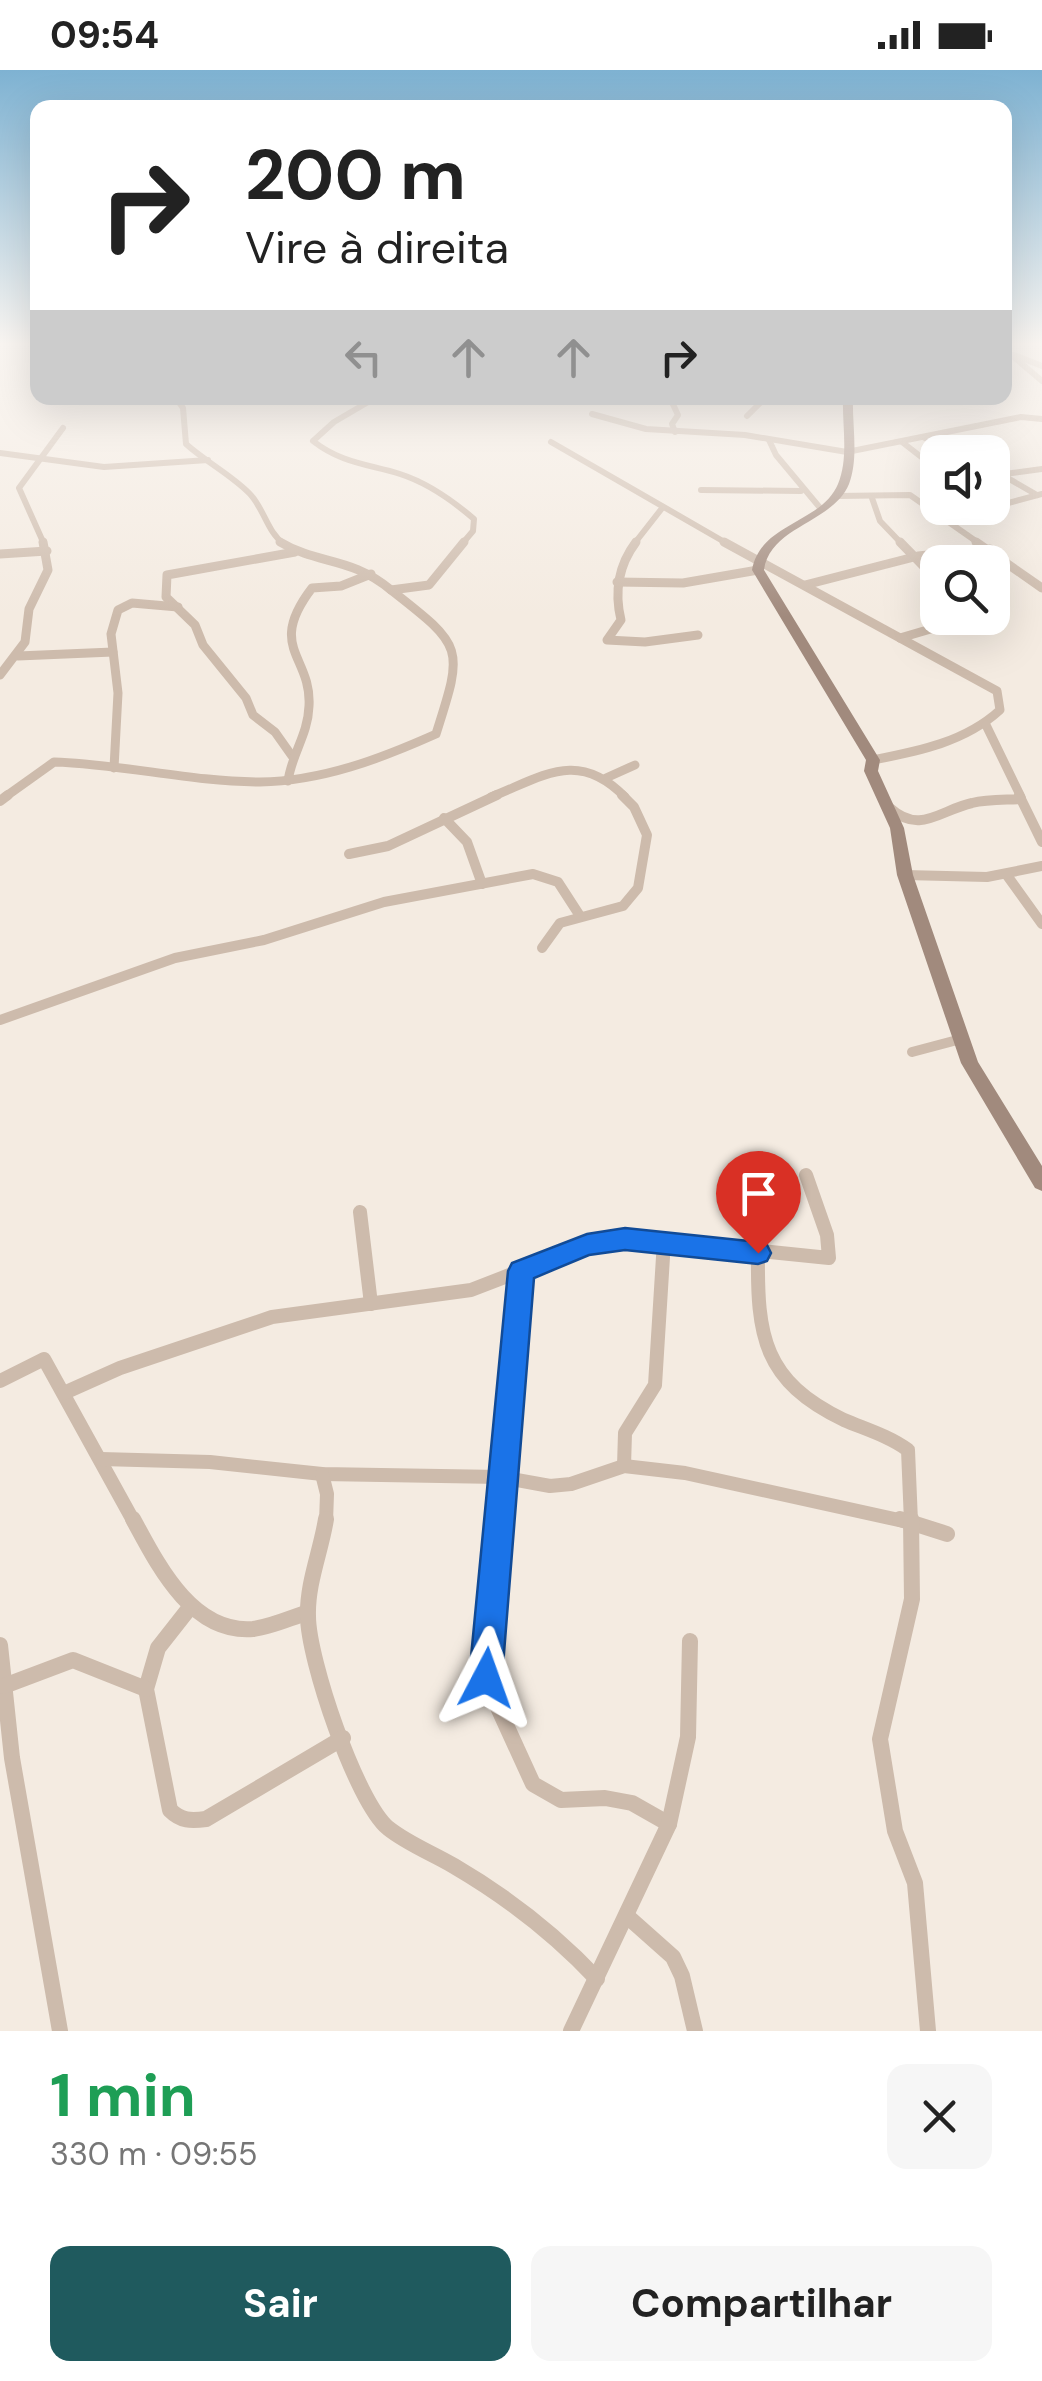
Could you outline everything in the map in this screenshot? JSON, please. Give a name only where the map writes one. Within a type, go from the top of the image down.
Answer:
[{"type":"street","points":[[18,656],[25,642],[29,609],[48,570],[47,551],[20,488],[58,435]]},
{"type":"street","points":[[184,435],[186,444],[251,492],[273,524],[275,538],[295,552]]},
{"type":"street","points":[[316,435],[313,441],[345,464],[397,474],[439,493],[459,505],[475,525],[434,582],[391,590]]},
{"type":"street","points":[[705,435],[847,452],[920,438]]},
{"type":"street","points":[[617,582],[683,583],[758,565],[778,538],[837,496],[846,478],[847,435]]},
{"type":"street","points":[[769,440],[778,460],[795,476],[800,491],[821,509]]},
{"type":"street","points":[[551,442],[638,488],[758,565],[805,585],[997,690],[1000,710],[986,725],[923,748],[873,760]]},
{"type":"street","points":[[902,442],[920,456]]},
{"type":"street","points":[[0,453],[76,468],[123,469],[208,460]]},
{"type":"street","points":[[1010,473],[1042,469]]},
{"type":"street","points":[[1010,477],[1039,494]]},
{"type":"street","points":[[701,490],[760,494],[800,491]]},
{"type":"street","points":[[837,496],[907,494],[920,503]]},
{"type":"street","points":[[1010,503],[1039,494]]},
{"type":"street","points":[[872,498],[880,521],[920,559]]},
{"type":"street","points":[[664,507],[622,559],[616,598],[621,620],[608,637],[611,642],[698,636]]},
{"type":"street","points":[[953,525],[984,545]]},
{"type":"street","points":[[0,554],[47,551]]},
{"type":"street","points":[[0,801],[48,764],[209,778],[288,780],[372,759],[439,732],[448,702],[445,697],[455,674],[452,646],[428,619],[371,574],[347,563],[295,552],[222,562],[166,576],[166,598],[195,624],[203,645],[246,698],[253,715],[275,732],[292,756]]},
{"type":"street","points":[[805,585],[918,556]]},
{"type":"street","points":[[1010,564],[1042,588]]},
{"type":"street","points":[[758,565],[873,760],[871,772],[897,828],[905,875],[960,1038],[970,1063],[1042,1183]]},
{"type":"street","points":[[288,780],[292,756],[304,742],[310,700],[289,638],[302,601],[312,588],[341,586],[371,574]]},
{"type":"street","points":[[114,768],[118,693],[111,634],[120,606],[140,602],[178,607]]},
{"type":"street","points":[[900,638],[920,632]]},
{"type":"street","points":[[0,675],[5,664],[18,656],[113,652]]},
{"type":"street","points":[[986,725],[1042,842]]},
{"type":"street","points":[[606,778],[636,765]]},
{"type":"street","points":[[349,854],[388,846],[558,770],[574,768],[606,778],[644,825],[647,835],[638,888],[623,906],[602,915],[580,916],[552,930],[542,948]]},
{"type":"street","points":[[886,802],[893,813],[913,821],[941,818],[966,804],[1021,799]]},
{"type":"street","points":[[444,818],[467,842],[482,884]]},
{"type":"street","points":[[905,875],[1006,874],[1042,866]]},
{"type":"street","points":[[1006,874],[1042,924]]},
{"type":"street","points":[[0,1020],[175,958],[264,940],[384,902],[482,884],[545,875],[566,886],[580,916]]},
{"type":"street","points":[[912,1052],[960,1038]]},
{"type":"street","points":[[64,1393],[120,1368],[272,1317],[472,1290],[587,1245],[625,1239],[829,1258],[827,1235],[806,1175]]},
{"type":"street","points":[[360,1212],[371,1304]]},
{"type":"street","points":[[624,1466],[625,1433],[654,1385],[664,1242]]},
{"type":"street","points":[[758,1253],[759,1324],[789,1388],[813,1405],[908,1450],[912,1599],[884,1721],[881,1760],[896,1831],[914,1883],[928,2031]]},
{"type":"street","points":[[521,1271],[500,1477],[486,1678],[533,1784],[561,1800],[605,1798],[632,1803],[669,1824]]},
{"type":"street","points":[[0,1381],[44,1358],[156,1566],[192,1606],[239,1628],[255,1629],[306,1613]]},
{"type":"street","points":[[100,1459],[210,1462],[322,1474],[500,1477],[550,1486],[571,1484],[624,1466],[685,1474],[948,1534]]},
{"type":"street","points":[[322,1474],[331,1502],[313,1567],[306,1613],[328,1703],[372,1809],[382,1822],[515,1904],[569,1947],[598,1979]]},
{"type":"street","points":[[192,1606],[152,1658],[146,1689],[170,1810],[188,1822],[206,1819],[342,1738]]},
{"type":"street","points":[[570,2031],[628,1917],[669,1824],[688,1736],[690,1642]]},
{"type":"street","points":[[0,1645],[12,1758],[60,2031]]},
{"type":"street","points":[[4,1686],[73,1660],[146,1689]]},
{"type":"street","points":[[628,1917],[660,1940],[673,1956],[682,1974],[694,2031]]},
{"type":"route","points":[[486,1678],[500,1477],[521,1271],[610,1240],[758,1253]]}]
